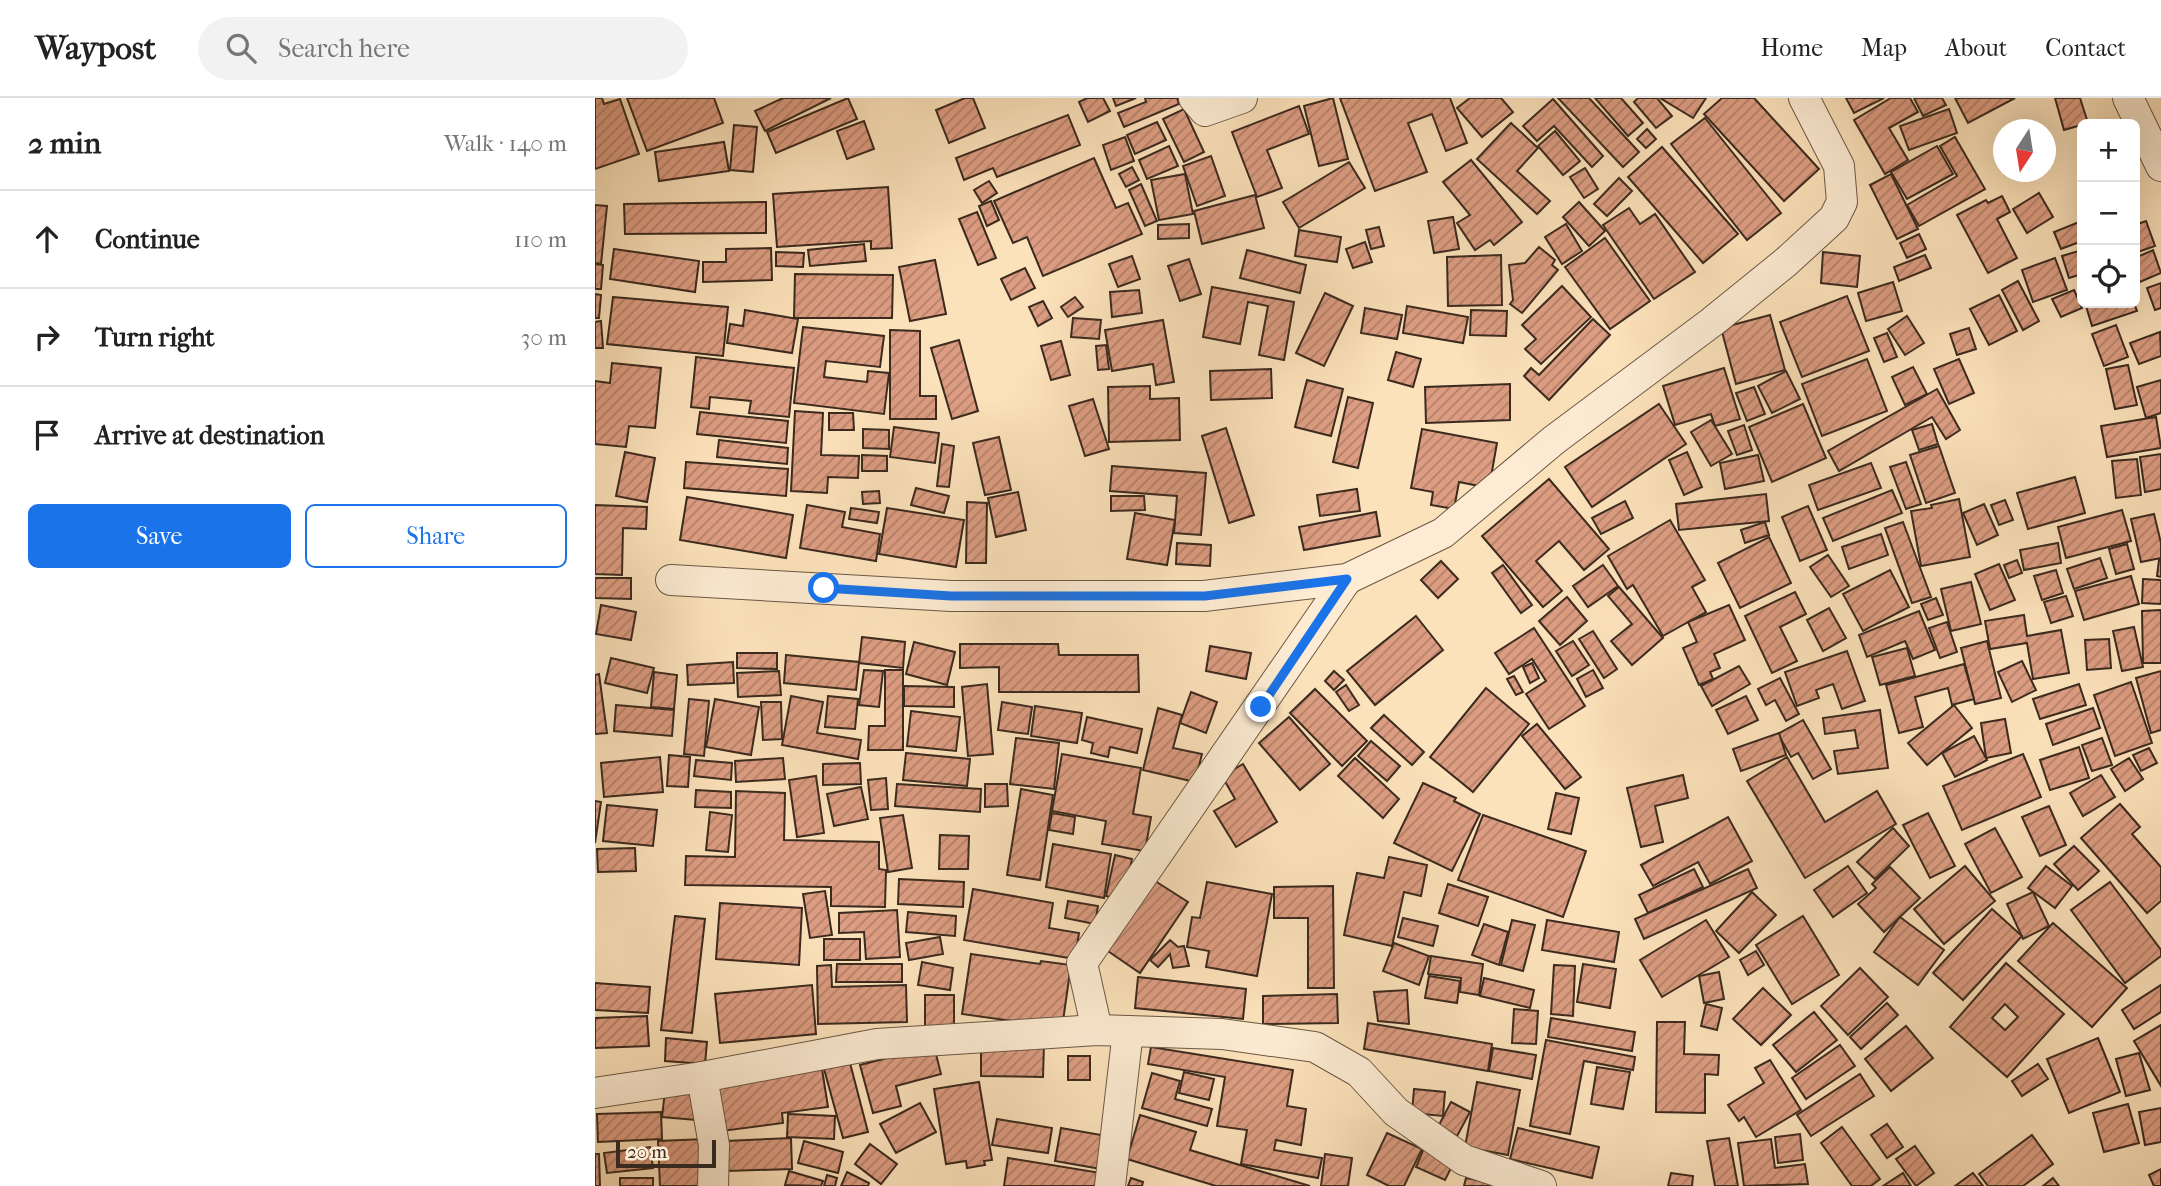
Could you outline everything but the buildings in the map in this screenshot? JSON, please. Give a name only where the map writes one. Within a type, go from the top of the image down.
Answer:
[{"type":"street","points":[[1194,98],[1205,111],[1243,98]]},
{"type":"street","points":[[671,580],[951,596],[1205,596],[1347,579],[1443,533],[1554,440],[1744,297],[1834,218],[1842,202],[1839,166],[1804,98]]},
{"type":"street","points":[[2128,98],[2151,122],[2161,166]]},
{"type":"street","points":[[1097,1030],[1082,963],[1347,579]]},
{"type":"street","points":[[595,1093],[702,1077],[877,1044],[1097,1030],[1221,1034],[1315,1047],[1359,1072],[1396,1112],[1464,1160],[1541,1186]]},
{"type":"street","points":[[1110,1186],[1128,1031]]},
{"type":"street","points":[[702,1077],[714,1145],[713,1186]]},
{"type":"route","points":[[824,588],[951,596],[1205,596],[1347,579],[1261,707]]}]
